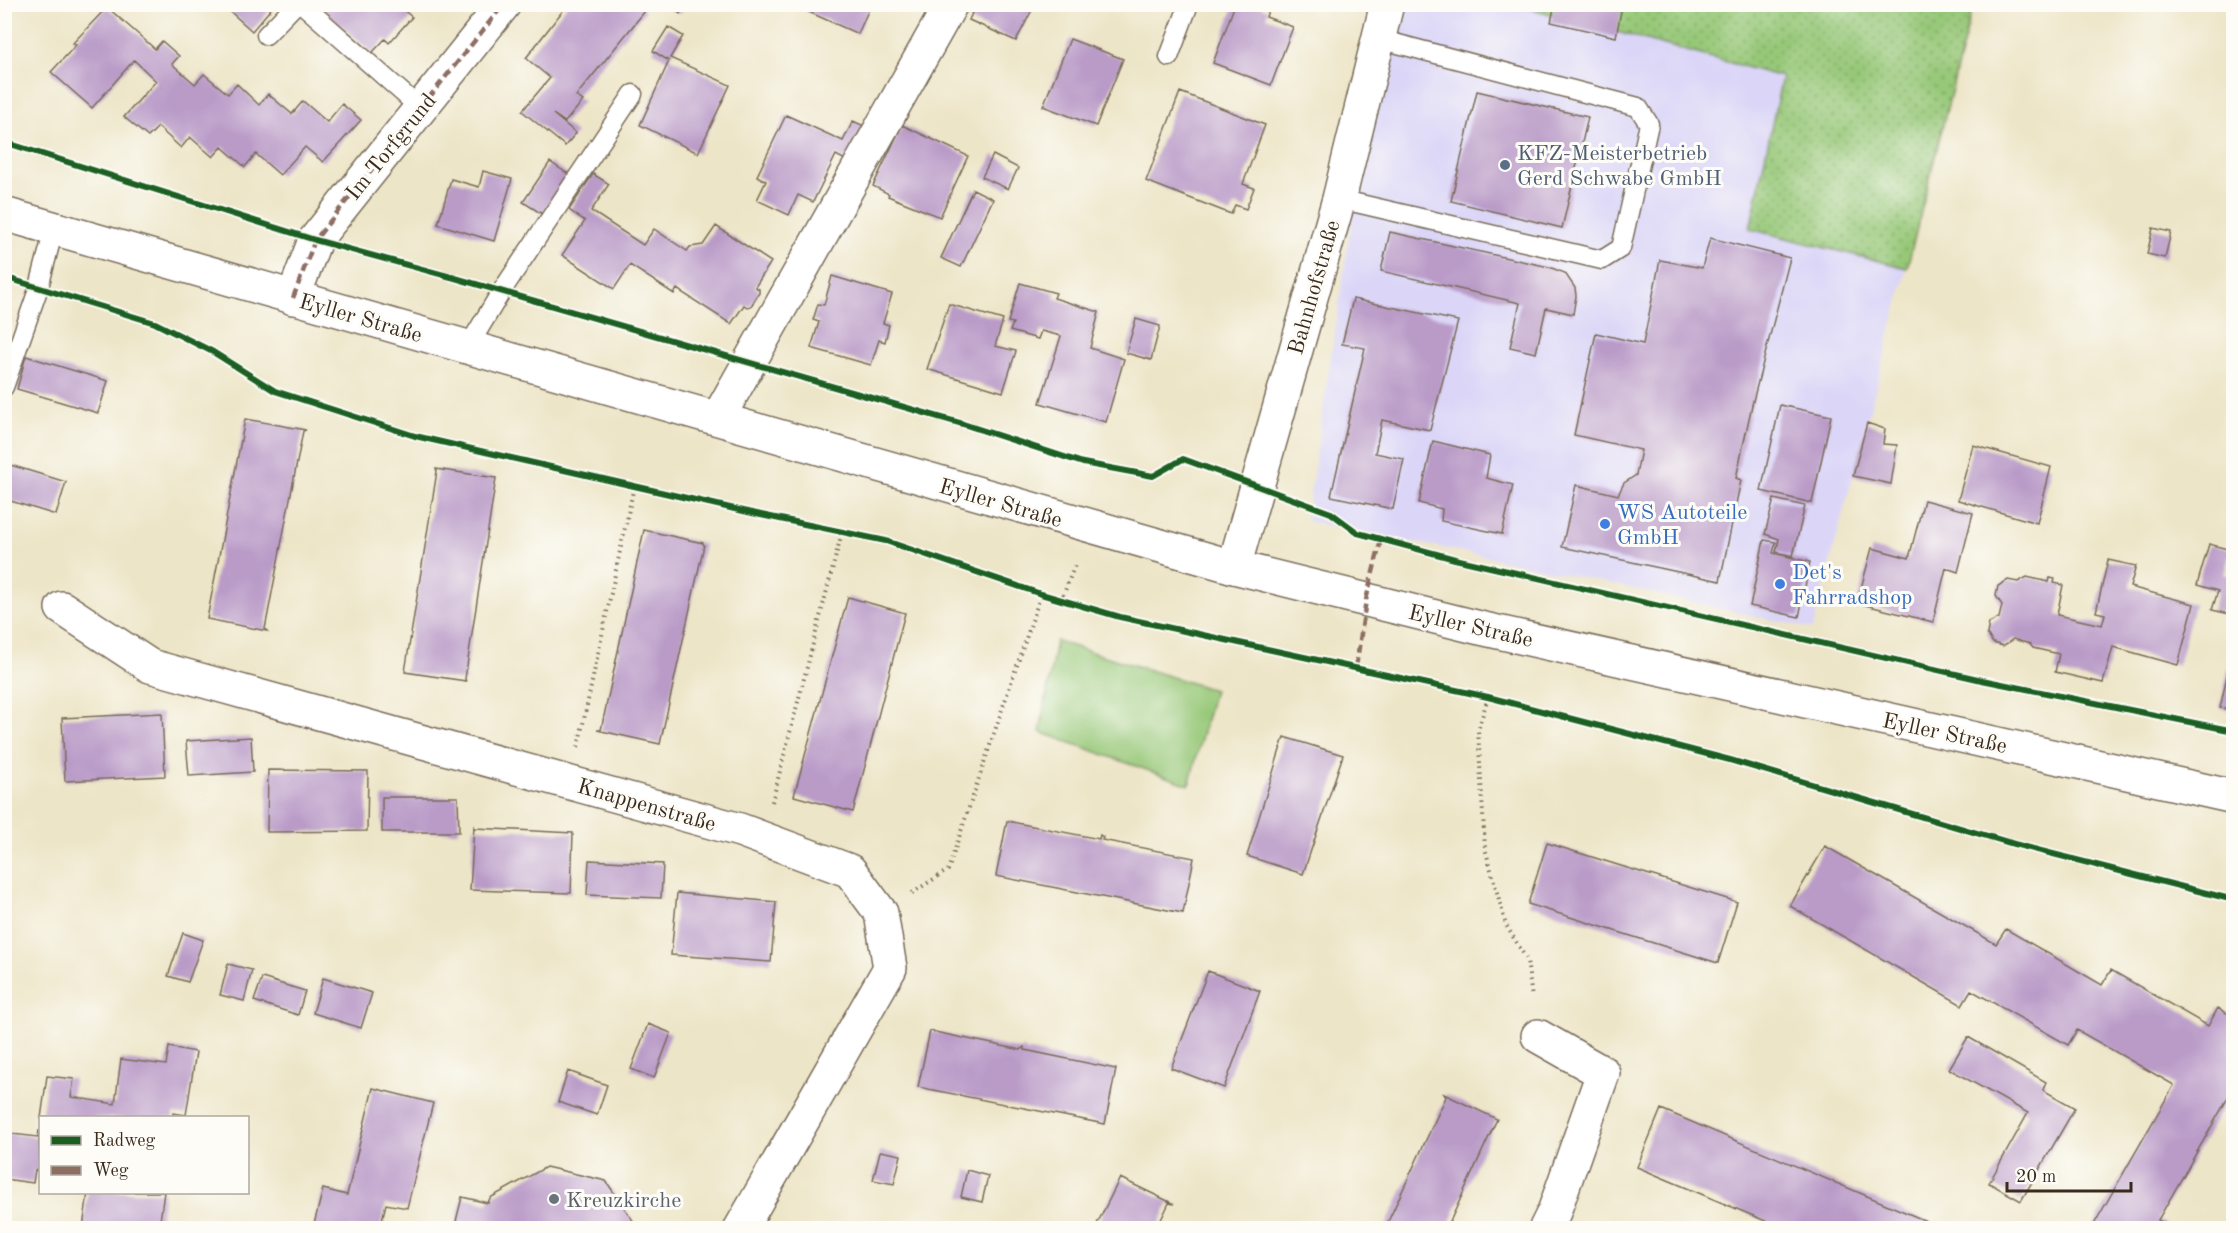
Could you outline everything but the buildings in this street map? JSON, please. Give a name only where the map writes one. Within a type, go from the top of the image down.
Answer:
[{"type":"street","name":"Im Torfgrund","points":[[293,298],[315,240],[504,4]]},
{"type":"street","points":[[718,418],[951,4]]},
{"type":"street","name":"Bahnhofstraße","points":[[1234,567],[1339,199],[1387,4]]},
{"type":"street","name":"Eyller Straße","points":[[4,214],[718,418],[1066,521],[1234,567],[1480,627],[2234,797]]},
{"type":"street","name":"Knappenstraße","points":[[62,608],[150,666],[740,830],[850,871],[882,913],[890,968],[741,1228]]},
{"type":"street","points":[[1538,1036],[1603,1072],[1554,1212],[1546,1228]]},
{"type":"lane","points":[[266,35],[296,4]]},
{"type":"lane","points":[[302,4],[421,109]]},
{"type":"lane","points":[[1169,57],[1189,4]]},
{"type":"lane","points":[[1339,199],[1602,260],[1620,248],[1649,124],[1638,107],[1379,39]]},
{"type":"lane","points":[[468,347],[501,292],[633,94]]},
{"type":"lane","points":[[4,387],[39,287],[54,230]]},
{"type":"path","points":[[570,782],[634,486]]},
{"type":"path","points":[[763,838],[843,532]]},
{"type":"path","points":[[882,913],[948,870],[1041,594]]},
{"type":"path","points":[[1488,697],[1478,730],[1485,848],[1506,925],[1527,960],[1538,1036]]},
{"type":"shaded area","points":[[1387,5],[1518,5],[1782,77],[1750,228],[1907,268],[1813,629],[1493,558],[1306,521],[1379,39]]},
{"type":"green space","points":[[1518,5],[1973,5],[1907,268],[1750,229],[1782,77]]},
{"type":"green space","points":[[1056,641],[1214,690],[1189,785],[1040,732]]},
{"type":"marked path","points":[[293,298],[315,240],[504,4]]},
{"type":"marked path","points":[[1356,667],[1366,600],[1381,540]]},
{"type":"cycle path","points":[[4,142],[315,240],[963,424],[1083,463],[1153,476],[1183,459],[1331,513],[1358,533],[1455,559],[1982,680],[2234,731]]},
{"type":"cycle path","points":[[4,277],[155,323],[213,352],[275,391],[415,436],[761,515],[886,541],[1041,594],[1120,617],[1488,697],[1730,760],[2014,844],[2234,900]]},
{"type":"place","name":"KFZ-Meisterbetrieb Gerd Schwabe GmbH","points":[[1505,165]]},
{"type":"place","name":"WS Autoteile GmbH","points":[[1605,524]]},
{"type":"place","name":"Det's Fahrradshop","points":[[1780,584]]},
{"type":"place","name":"Kreuzkirche","points":[[554,1199]]}]
